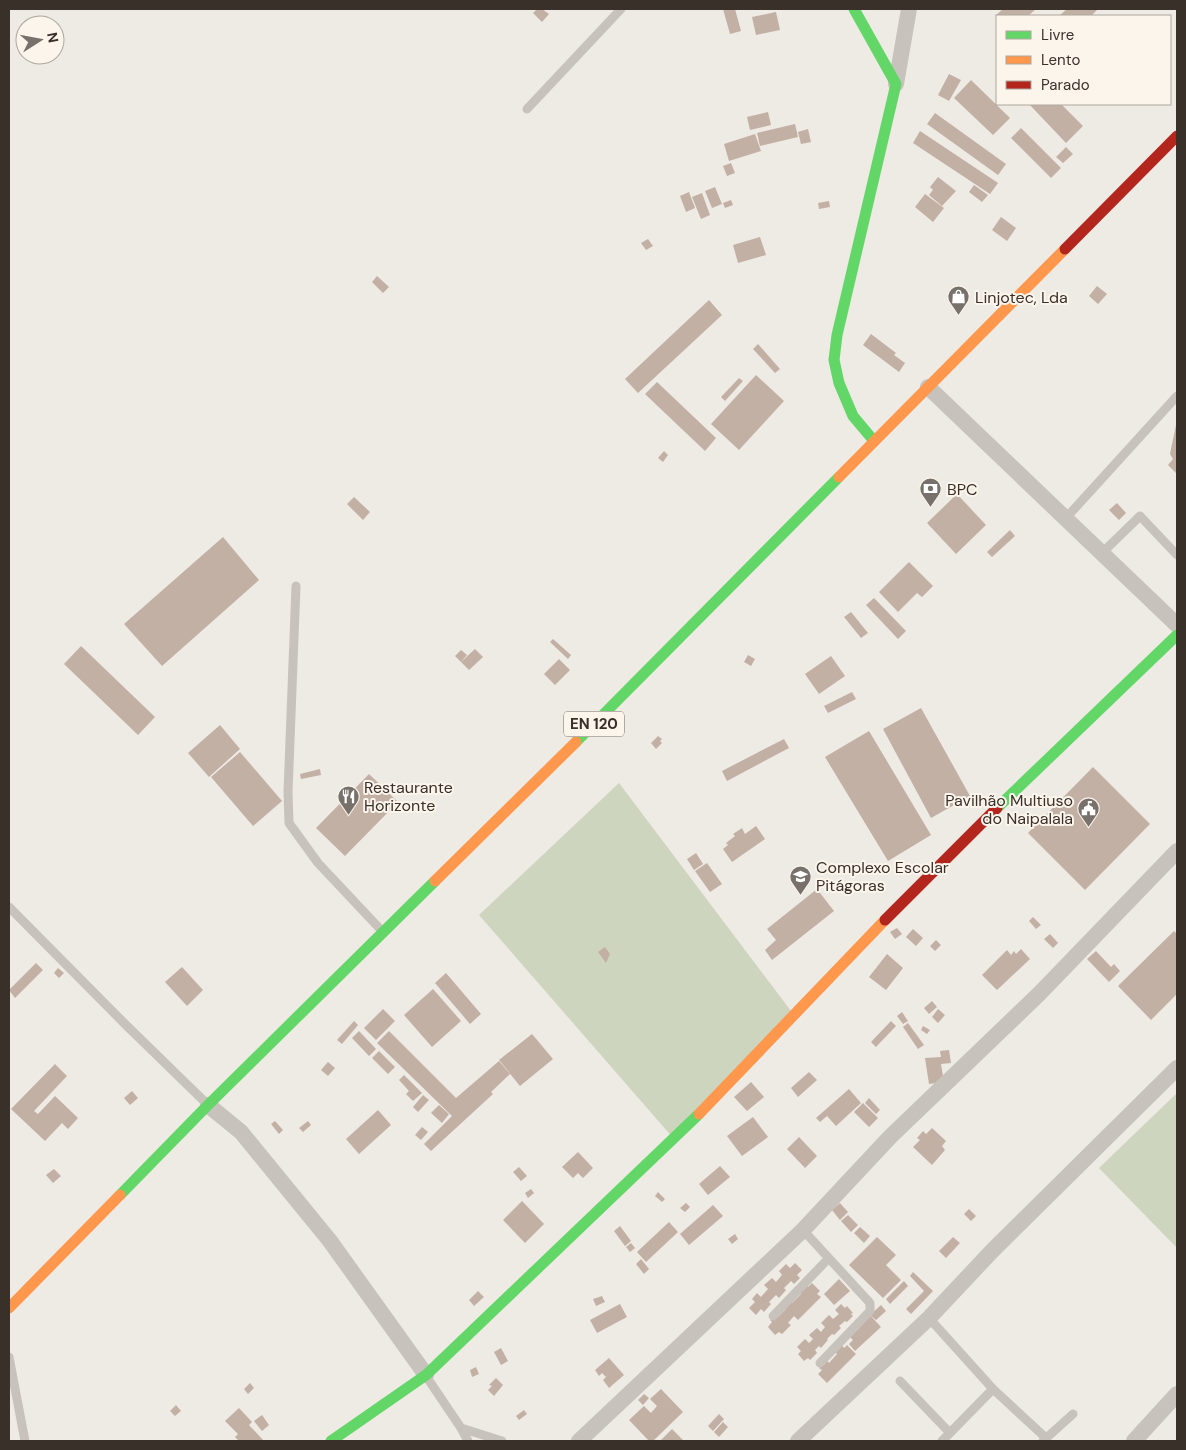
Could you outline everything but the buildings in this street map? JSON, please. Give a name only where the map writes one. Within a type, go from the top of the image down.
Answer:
[{"type":"main road","points":[[854,9],[896,84],[837,335],[834,360],[839,383],[853,416],[874,441]]},
{"type":"main road","name":"EN 120","points":[[9,1308],[208,1105],[583,735],[1177,136]]},
{"type":"main road","points":[[331,1441],[426,1375],[674,1139],[965,839],[1177,635]]},
{"type":"street","points":[[896,84],[909,9]]},
{"type":"street","points":[[928,386],[1102,553],[1175,619]]},
{"type":"street","points":[[579,1441],[802,1230],[890,1137],[1039,994],[1177,851]]},
{"type":"street","points":[[798,1441],[929,1318],[992,1251],[1177,1068]]},
{"type":"street","points":[[208,1105],[241,1132],[330,1241],[426,1375]]},
{"type":"street","points":[[1134,1441],[1177,1394]]},
{"type":"lane","points":[[527,109],[621,9]]},
{"type":"lane","points":[[1066,518],[1177,396]]},
{"type":"lane","points":[[1102,553],[1140,516],[1177,555]]},
{"type":"lane","points":[[296,586],[288,792],[290,823],[318,863],[383,932]]},
{"type":"lane","points":[[9,907],[124,1024],[208,1105]]},
{"type":"lane","points":[[802,1230],[870,1303],[870,1311],[820,1363]]},
{"type":"lane","points":[[773,1316],[828,1259]]},
{"type":"lane","points":[[929,1318],[993,1389],[1044,1440],[1073,1414]]},
{"type":"lane","points":[[9,1357],[24,1441]]},
{"type":"lane","points":[[426,1375],[468,1441]]},
{"type":"lane","points":[[900,1381],[950,1433]]},
{"type":"lane","points":[[942,1441],[993,1389]]},
{"type":"lane","points":[[461,1428],[502,1441]]},
{"type":"green space","points":[[619,783],[794,1015],[674,1139],[479,915]]},
{"type":"green space","points":[[1177,1093],[1177,1248],[1099,1168]]},
{"type":"traffic: fast","points":[[854,9],[896,84],[837,335],[834,360],[839,383],[853,416],[874,441]]},
{"type":"traffic: fast","points":[[576,742],[839,477]]},
{"type":"traffic: fast","points":[[997,808],[1177,635]]},
{"type":"traffic: fast","points":[[120,1195],[208,1105],[435,881]]},
{"type":"traffic: fast","points":[[331,1441],[426,1375],[699,1114]]},
{"type":"traffic: slow","points":[[839,477],[1065,249]]},
{"type":"traffic: slow","points":[[435,881],[576,742]]},
{"type":"traffic: slow","points":[[699,1114],[885,920]]},
{"type":"traffic: slow","points":[[9,1308],[120,1195]]},
{"type":"traffic: jam","points":[[1065,249],[1177,136]]},
{"type":"traffic: jam","points":[[885,920],[997,808]]},
{"type":"place","name":"Linjotec, Lda","points":[[959,316]]},
{"type":"place","name":"BPC","points":[[931,508]]},
{"type":"place","name":"Restaurante Horizonte","points":[[348,815]]},
{"type":"place","name":"Pavilhão Multiuso do Naipalala","points":[[1089,828]]},
{"type":"place","name":"Complexo Escolar Pitágoras","points":[[800,895]]}]
